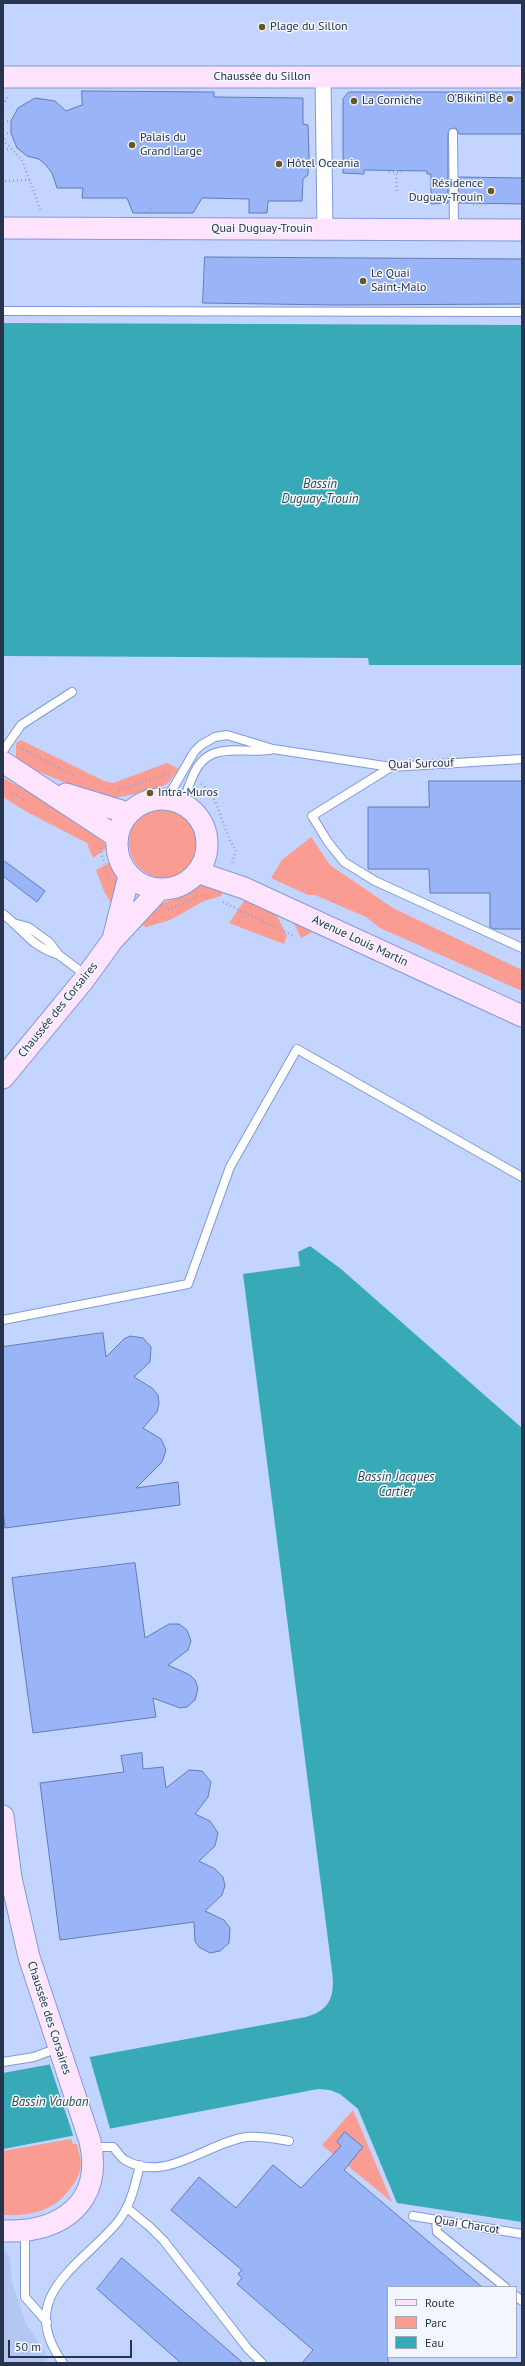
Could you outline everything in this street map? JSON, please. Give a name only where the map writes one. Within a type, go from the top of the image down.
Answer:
[{"type":"street","name":"Chaussée du Sillon","points":[[6,85],[324,77],[522,77]]},
{"type":"street","points":[[324,77],[325,230]]},
{"type":"street","name":"Quai Duguay-Trouin","points":[[3,228],[522,230]]},
{"type":"street","points":[[9,754],[49,790],[117,837]]},
{"type":"street","points":[[49,790],[128,813]]},
{"type":"street","points":[[154,799],[170,800],[184,805],[198,818],[205,835],[206,854],[197,872],[181,885],[160,889],[149,887],[129,876],[118,856],[117,837],[121,824],[128,813],[136,807],[154,799]]},
{"type":"street","name":"Avenue Louis Martin","points":[[197,872],[244,888],[522,1016]]},
{"type":"street","name":"Chaussée des Corsaires","points":[[112,941],[129,876]]},
{"type":"street","name":"Chaussée des Corsaires","points":[[3,1078],[87,976],[112,941],[160,889]]},
{"type":"street","name":"Chaussée des Corsaires","points":[[3,1816],[18,1915],[29,1957],[91,2144],[94,2160],[91,2183],[79,2206],[64,2218],[49,2225],[25,2230],[3,2231]]},
{"type":"lane","points":[[453,133],[454,230]]},
{"type":"lane","points":[[3,311],[522,312]]},
{"type":"lane","points":[[3,751],[22,725],[72,692]]},
{"type":"lane","points":[[154,799],[166,796],[181,776],[194,752],[215,737],[238,737],[273,749]]},
{"type":"lane","points":[[184,805],[191,780],[200,762],[213,752],[273,749]]},
{"type":"lane","name":"Quai Surcouf","points":[[273,749],[391,767],[522,759]]},
{"type":"lane","points":[[391,767],[312,816],[328,842],[344,862],[375,881],[522,948]]},
{"type":"lane","points":[[3,914],[17,924],[23,935],[35,944],[44,950],[59,955],[87,976]]},
{"type":"lane","points":[[3,1320],[188,1284],[230,1167],[297,1049],[522,1177]]},
{"type":"lane","points":[[3,2062],[34,2057],[59,2048]]},
{"type":"lane","points":[[91,2144],[113,2147],[125,2160],[140,2165],[158,2167],[184,2162],[207,2149],[247,2137],[290,2141]]},
{"type":"lane","points":[[63,2363],[50,2340],[47,2322],[49,2303],[56,2286],[68,2270],[117,2224],[127,2208],[140,2165]]},
{"type":"lane","points":[[127,2208],[150,2227],[164,2242],[243,2342],[262,2363]]},
{"type":"lane","name":"Quai Charcot","points":[[413,2216],[522,2234]]},
{"type":"lane","points":[[436,2220],[437,2232],[504,2286]]},
{"type":"lane","points":[[25,2230],[25,2298],[47,2322]]},
{"type":"path","points":[[3,105],[6,85]]},
{"type":"path","points":[[3,122],[11,121]]},
{"type":"path","points":[[11,133],[3,135],[11,149],[22,160],[43,215]]},
{"type":"path","points":[[3,150],[11,149]]},
{"type":"path","points":[[396,171],[397,194]]},
{"type":"path","points":[[389,172],[404,172]]},
{"type":"path","points":[[5,182],[30,180]]},
{"type":"path","points":[[472,204],[489,205]]},
{"type":"path","points":[[9,754],[77,777]]},
{"type":"path","points":[[115,791],[168,773],[181,776]]},
{"type":"path","points":[[191,780],[203,785],[212,797],[231,844],[236,850],[230,867]]},
{"type":"path","points":[[334,902],[337,896]]},
{"type":"path","points":[[217,900],[293,936]]},
{"type":"shaded area","points":[[3,2249],[10,2257],[12,2282],[26,2324],[49,2358],[44,2363],[3,2363]]},
{"type":"green space","points":[[21,740],[104,781],[113,783],[167,763],[179,769],[167,784],[156,789],[111,799],[73,786],[16,762],[16,743]]},
{"type":"green space","points":[[3,778],[97,828],[107,848],[93,858],[87,843],[27,812],[3,797]]},
{"type":"green space","points":[[164,808],[183,814],[193,824],[199,843],[193,862],[183,872],[164,878],[145,872],[135,862],[129,843],[135,824],[145,814]]},
{"type":"green space","points":[[311,837],[330,865],[393,908],[522,970],[522,991],[380,928],[366,917],[315,895],[308,895],[271,878],[282,860]]},
{"type":"green space","points":[[112,861],[119,873],[113,907],[104,891],[96,870]]},
{"type":"green space","points":[[214,883],[226,886],[221,896],[204,901],[170,920],[146,927],[138,922],[150,908],[184,895],[200,885]]},
{"type":"green space","points":[[246,898],[274,910],[287,936],[284,944],[229,923]]},
{"type":"green space","points":[[292,920],[317,930],[301,938]]},
{"type":"green space","points":[[353,2110],[392,2202],[322,2145]]},
{"type":"green space","points":[[71,2139],[73,2144],[77,2144],[81,2165],[80,2172],[75,2181],[63,2197],[48,2208],[40,2211],[22,2215],[3,2215],[3,2151]]},
{"type":"water","name":"Bassin Duguay-Trouin","points":[[3,323],[522,325],[522,665],[369,665],[368,658],[3,656]]},
{"type":"water","name":"Bassin Jacques Cartier","points":[[310,1246],[341,1269],[522,1428],[522,2222],[397,2203],[358,2109],[340,2094],[330,2090],[318,2089],[3,2149],[3,2073],[306,2017],[321,2010],[330,2000],[333,1987],[332,1971],[243,1274],[300,1266],[298,1252]]},
{"type":"pier","points":[[89,2055],[111,2132],[74,2138],[49,2062]]},
{"type":"building","name":"Palais du Grand Large","points":[[82,91],[214,92],[214,97],[303,98],[303,124],[308,125],[309,154],[308,175],[303,179],[302,201],[268,201],[267,213],[249,213],[249,199],[202,198],[193,213],[133,213],[127,198],[82,198],[83,188],[57,188],[52,173],[46,165],[39,159],[27,156],[17,148],[11,133],[11,121],[18,108],[35,98],[55,101],[66,111],[82,105]]},
{"type":"building","points":[[349,92],[522,92],[522,134],[459,134],[456,128],[450,129],[448,133],[448,203],[431,204],[431,174],[427,174],[427,171],[364,170],[364,174],[343,173],[343,99]]},
{"type":"building","name":"Résidence Duguay-Trouin","points":[[459,177],[522,178],[522,204],[459,203]]},
{"type":"building","name":"Le Quai Saint-Malo","points":[[205,257],[522,259],[522,304],[335,305],[203,303]]},
{"type":"building","points":[[429,781],[522,781],[522,929],[494,929],[490,927],[490,893],[430,893],[429,869],[368,869],[368,807],[429,807]]},
{"type":"building","points":[[3,860],[45,891],[37,902],[3,876]]},
{"type":"building","points":[[103,1333],[106,1357],[124,1339],[130,1336],[143,1338],[151,1347],[150,1362],[134,1377],[152,1388],[158,1395],[159,1403],[157,1412],[143,1428],[161,1439],[166,1450],[162,1462],[136,1488],[178,1482],[180,1505],[5,1528],[3,1510],[3,1347]]},
{"type":"building","points":[[135,1563],[145,1638],[169,1624],[179,1624],[187,1630],[191,1641],[188,1650],[168,1665],[190,1675],[195,1680],[198,1688],[195,1700],[187,1707],[180,1708],[153,1698],[156,1717],[33,1733],[12,1578]]},
{"type":"building","points":[[142,1753],[143,1769],[163,1767],[166,1788],[189,1770],[202,1771],[211,1782],[208,1797],[195,1814],[210,1821],[218,1833],[215,1846],[199,1861],[215,1869],[223,1877],[225,1886],[222,1895],[205,1911],[224,1920],[230,1928],[229,1943],[220,1951],[210,1953],[199,1947],[195,1941],[194,1922],[60,1940],[40,1783],[124,1772],[121,1756]]},
{"type":"building","points":[[345,2132],[363,2147],[344,2170],[481,2286],[387,2286],[388,2363],[302,2363],[313,2350],[237,2284],[242,2278],[238,2274],[242,2270],[171,2210],[199,2177],[236,2208],[273,2165],[301,2188],[341,2146],[337,2142]]},
{"type":"building","points":[[122,2258],[243,2363],[181,2363],[97,2289]]},
{"type":"place","name":"Plage du Sillon","points":[[262,27]]},
{"type":"place","name":"O’Bikini Bé","points":[[510,99]]},
{"type":"place","name":"La Corniche","points":[[354,101]]},
{"type":"place","name":"Palais du Grand Large","points":[[132,145]]},
{"type":"place","name":"Hôtel Oceania","points":[[279,164]]},
{"type":"place","name":"Résidence Duguay-Trouin","points":[[491,191]]},
{"type":"place","name":"Le Quai Saint-Malo","points":[[363,281]]},
{"type":"place","name":"Intra-Muros","points":[[150,793]]},
{"type":"water label","name":"Bassin Vauban","points":[[50,2102]]}]
